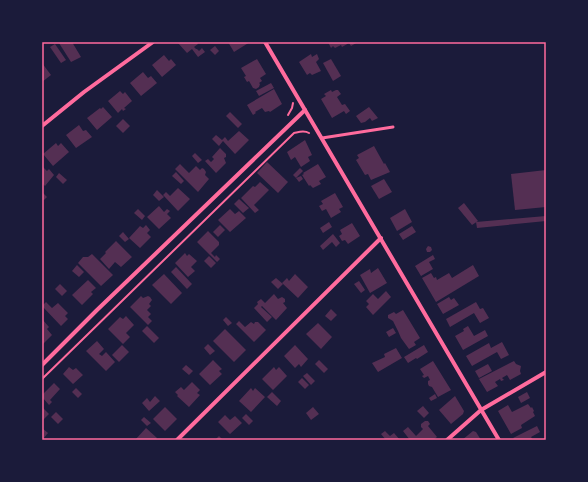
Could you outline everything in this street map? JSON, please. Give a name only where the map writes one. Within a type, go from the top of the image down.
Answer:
[{"type":"street","points":[[42,126],[84,92],[153,42]]},
{"type":"street","points":[[265,42],[499,440]]},
{"type":"street","points":[[42,366],[96,311],[305,110]]},
{"type":"street","points":[[177,440],[381,238]]},
{"type":"street","points":[[447,440],[481,410],[546,372]]},
{"type":"lane","points":[[322,138],[393,127]]},
{"type":"path","points":[[42,379],[294,133],[302,131],[308,132],[313,136]]},
{"type":"building","points":[[72,42],[81,57],[71,62],[59,43]]},
{"type":"building","points":[[197,42],[198,44],[194,47],[199,51],[202,48],[205,52],[198,57],[192,49],[187,53],[178,43]]},
{"type":"building","points":[[228,42],[250,42],[234,52]]},
{"type":"building","points":[[328,42],[358,42],[351,46],[349,43],[342,47],[341,45],[335,48],[333,46],[331,48]]},
{"type":"building","points":[[55,44],[66,60],[61,63],[50,47]]},
{"type":"building","points":[[215,46],[219,51],[215,55],[210,50]]},
{"type":"building","points":[[311,54],[312,57],[317,54],[319,59],[316,62],[321,71],[312,75],[310,73],[307,75],[299,62]]},
{"type":"building","points":[[164,55],[169,61],[171,59],[176,65],[162,77],[152,65]]},
{"type":"building","points":[[257,59],[266,74],[260,78],[262,81],[256,89],[253,88],[249,81],[247,82],[244,77],[246,76],[241,68]]},
{"type":"building","points":[[331,59],[341,76],[333,81],[323,63]]},
{"type":"building","points":[[42,63],[51,75],[42,82]]},
{"type":"building","points":[[143,72],[148,78],[151,76],[157,83],[141,96],[130,83]]},
{"type":"building","points":[[271,83],[274,88],[259,96],[256,91]]},
{"type":"building","points":[[274,89],[282,104],[270,112],[265,112],[262,108],[253,115],[247,105]]},
{"type":"building","points":[[331,90],[332,92],[338,90],[341,94],[337,97],[342,105],[345,104],[350,111],[346,114],[344,111],[332,118],[321,99],[326,96],[324,94]]},
{"type":"building","points":[[120,91],[123,94],[125,92],[132,101],[124,108],[126,109],[123,111],[122,109],[118,113],[108,101]]},
{"type":"building","points":[[103,107],[112,117],[97,130],[87,118]]},
{"type":"building","points":[[369,107],[378,118],[372,121],[370,118],[361,123],[356,116]]},
{"type":"building","points":[[230,112],[242,124],[238,128],[226,116]]},
{"type":"building","points":[[123,119],[130,126],[123,133],[116,126]]},
{"type":"building","points":[[79,125],[83,131],[86,130],[92,137],[76,148],[66,135]]},
{"type":"building","points":[[239,131],[249,140],[235,154],[223,141],[219,146],[212,139],[216,135],[222,140],[225,137],[228,141]]},
{"type":"building","points":[[305,140],[312,155],[308,157],[310,161],[301,167],[295,157],[291,160],[287,152]]},
{"type":"building","points":[[56,143],[58,146],[61,143],[69,152],[53,166],[43,154]]},
{"type":"building","points":[[374,146],[390,172],[371,180],[368,174],[365,175],[356,160],[359,158],[357,155]]},
{"type":"building","points":[[220,148],[226,154],[226,157],[224,158],[226,163],[216,173],[205,161],[208,159],[211,162],[214,159],[212,157]]},
{"type":"building","points":[[195,153],[202,160],[198,163],[192,156]]},
{"type":"building","points":[[267,162],[288,182],[278,193],[257,173]]},
{"type":"building","points":[[180,164],[189,173],[196,166],[200,170],[202,168],[204,169],[206,172],[205,175],[209,179],[198,192],[175,169]]},
{"type":"building","points":[[318,164],[326,177],[319,181],[321,184],[313,188],[310,185],[309,186],[302,175]]},
{"type":"building","points":[[42,166],[47,171],[49,169],[54,175],[45,186],[42,183]]},
{"type":"building","points":[[300,168],[303,171],[296,178],[293,175]]},
{"type":"building","points":[[546,170],[546,207],[515,210],[511,174]]},
{"type":"building","points":[[176,172],[184,181],[181,184],[172,176]]},
{"type":"building","points":[[59,173],[67,180],[63,184],[56,177]]},
{"type":"building","points":[[301,176],[303,179],[299,182],[296,178]]},
{"type":"building","points":[[384,179],[392,192],[379,199],[371,186]]},
{"type":"building","points":[[260,182],[269,190],[254,205],[259,210],[255,213],[241,198],[253,186],[255,187]]},
{"type":"building","points":[[178,188],[190,199],[178,211],[163,195],[166,192],[170,196]]},
{"type":"building","points":[[157,190],[164,197],[159,201],[153,195]]},
{"type":"building","points":[[42,192],[47,197],[44,200],[42,199]]},
{"type":"building","points":[[335,193],[343,207],[339,209],[341,212],[331,218],[326,209],[322,211],[319,206],[323,204],[321,201]]},
{"type":"building","points":[[239,199],[249,208],[243,213],[234,204]]},
{"type":"building","points":[[464,203],[478,221],[472,225],[458,208]]},
{"type":"building","points":[[159,206],[164,212],[167,209],[170,211],[167,214],[171,218],[159,229],[147,217]]},
{"type":"building","points":[[138,209],[145,216],[142,220],[134,213]]},
{"type":"building","points":[[230,209],[235,214],[239,211],[246,218],[230,232],[218,220]]},
{"type":"building","points":[[405,209],[412,222],[397,231],[390,218]]},
{"type":"building","points":[[546,216],[546,221],[477,228],[476,222]]},
{"type":"building","points":[[329,222],[332,227],[323,233],[320,228]]},
{"type":"building","points":[[352,223],[360,236],[348,244],[345,240],[342,241],[339,236],[342,234],[340,230]]},
{"type":"building","points":[[146,225],[150,230],[147,233],[151,237],[140,248],[129,238],[140,226],[143,228]]},
{"type":"building","points":[[220,225],[225,230],[218,237],[213,232]]},
{"type":"building","points":[[412,226],[416,232],[403,240],[399,234]]},
{"type":"building","points":[[208,231],[219,242],[219,245],[211,253],[220,259],[217,262],[197,242]]},
{"type":"building","points":[[123,232],[129,239],[125,242],[119,236]]},
{"type":"building","points":[[333,234],[340,243],[336,247],[332,242],[323,250],[320,246]]},
{"type":"building","points":[[116,241],[132,257],[121,267],[115,262],[109,269],[100,259]]},
{"type":"building","points":[[428,246],[431,247],[432,250],[430,252],[427,252],[426,249]]},
{"type":"building","points":[[185,253],[187,256],[189,254],[197,261],[191,267],[195,271],[188,277],[175,263]]},
{"type":"building","points":[[92,254],[113,275],[101,286],[78,263],[83,257],[88,257]]},
{"type":"building","points":[[433,255],[435,259],[429,262],[433,269],[421,276],[415,266]]},
{"type":"building","points":[[209,256],[216,263],[211,268],[204,261]]},
{"type":"building","points":[[77,265],[84,272],[79,277],[72,271]]},
{"type":"building","points":[[473,265],[479,276],[436,302],[422,278],[431,273],[437,280],[449,273],[452,278]]},
{"type":"building","points":[[176,267],[192,284],[187,289],[171,272]]},
{"type":"building","points":[[378,268],[387,283],[370,293],[360,275],[370,269],[371,273]]},
{"type":"building","points":[[164,274],[182,293],[171,304],[152,285]]},
{"type":"building","points":[[295,274],[308,287],[298,298],[282,283],[287,278],[289,281]]},
{"type":"building","points":[[276,278],[283,284],[278,289],[271,282]]},
{"type":"building","points":[[88,280],[96,288],[91,292],[93,294],[82,305],[72,295]]},
{"type":"building","points":[[359,281],[365,290],[361,293],[354,284]]},
{"type":"building","points":[[60,284],[67,291],[62,296],[55,289]]},
{"type":"building","points":[[386,291],[391,297],[373,315],[366,307],[369,304],[366,301],[373,294],[378,299]]},
{"type":"building","points":[[274,294],[278,299],[282,297],[285,299],[285,302],[283,303],[287,308],[276,320],[262,306],[261,307],[272,317],[267,322],[254,308],[258,304],[257,302],[261,299],[265,303]]},
{"type":"building","points":[[141,296],[143,298],[148,296],[152,300],[149,304],[151,306],[147,310],[151,314],[148,317],[152,321],[148,325],[130,307]]},
{"type":"building","points":[[449,297],[451,300],[454,298],[459,305],[443,314],[437,304]]},
{"type":"building","points":[[46,302],[52,308],[58,303],[68,313],[65,316],[68,319],[61,326],[42,306]]},
{"type":"building","points":[[476,302],[480,309],[483,308],[489,318],[480,323],[474,313],[450,327],[446,319]]},
{"type":"building","points":[[331,309],[337,315],[331,321],[325,316]]},
{"type":"building","points":[[403,310],[420,338],[414,342],[416,345],[409,349],[401,338],[393,321],[388,318],[388,315],[394,312],[396,314]]},
{"type":"building","points":[[126,316],[134,325],[126,333],[130,337],[123,344],[108,329],[120,317],[123,319]]},
{"type":"building","points":[[226,317],[232,323],[228,326],[223,320]]},
{"type":"building","points":[[42,319],[49,327],[47,329],[52,335],[42,345]]},
{"type":"building","points":[[239,321],[245,327],[251,322],[254,324],[255,322],[258,322],[266,330],[254,342],[236,324]]},
{"type":"building","points":[[318,323],[332,337],[321,349],[306,334]]},
{"type":"building","points":[[147,326],[159,338],[154,343],[142,331]]},
{"type":"building","points":[[468,326],[474,336],[485,330],[488,336],[463,350],[455,336],[464,331],[463,329]]},
{"type":"building","points":[[393,328],[396,333],[389,337],[386,332]]},
{"type":"building","points":[[225,329],[246,350],[234,362],[213,341]]},
{"type":"building","points":[[97,341],[104,349],[99,354],[102,356],[106,352],[115,362],[106,371],[86,351]]},
{"type":"building","points":[[502,342],[509,355],[501,359],[497,352],[472,366],[466,356],[489,343],[491,348]]},
{"type":"building","points":[[208,344],[215,351],[210,355],[204,348]]},
{"type":"building","points":[[122,345],[129,352],[119,362],[112,355]]},
{"type":"building","points":[[295,345],[308,359],[301,367],[299,364],[295,368],[284,356]]},
{"type":"building","points":[[424,345],[428,352],[408,363],[404,357]]},
{"type":"building","points":[[396,348],[402,358],[378,372],[372,363],[385,357],[384,354]]},
{"type":"building","points":[[213,360],[222,369],[219,371],[222,374],[210,385],[199,374]]},
{"type":"building","points":[[319,360],[328,369],[324,373],[315,364]]},
{"type":"building","points":[[433,361],[451,390],[438,397],[432,387],[428,384],[428,381],[430,380],[428,376],[424,378],[422,376],[424,375],[420,369]]},
{"type":"building","points":[[514,361],[516,364],[521,366],[521,374],[510,380],[507,375],[502,378],[504,380],[501,381],[500,379],[495,382],[498,386],[487,392],[479,379]]},
{"type":"building","points":[[488,364],[492,371],[479,378],[475,371]]},
{"type":"building","points":[[186,365],[193,371],[189,375],[182,369]]},
{"type":"building","points":[[69,367],[73,370],[76,368],[83,375],[73,384],[63,374]]},
{"type":"building","points":[[274,367],[276,370],[279,367],[287,376],[273,390],[262,379]]},
{"type":"building","points":[[307,373],[315,381],[311,385],[303,376]]},
{"type":"building","points":[[302,378],[309,385],[305,389],[298,382]]},
{"type":"building","points":[[192,382],[200,390],[197,393],[200,395],[189,407],[177,396],[178,395],[175,392],[181,387],[184,390]]},
{"type":"building","points":[[54,383],[60,389],[50,400],[52,402],[49,405],[42,395]]},
{"type":"building","points":[[76,388],[82,394],[78,398],[72,392]]},
{"type":"building","points":[[251,388],[253,391],[255,388],[265,397],[251,412],[239,401]]},
{"type":"building","points":[[272,392],[281,401],[277,406],[267,397]]},
{"type":"building","points":[[527,392],[530,398],[521,403],[518,397]]},
{"type":"building","points":[[435,394],[437,398],[431,401],[429,398]]},
{"type":"building","points":[[155,396],[160,401],[149,411],[142,403],[147,398],[150,402]]},
{"type":"building","points":[[455,396],[464,411],[463,414],[451,424],[439,410]]},
{"type":"building","points":[[528,404],[531,408],[532,407],[535,416],[521,425],[522,428],[511,434],[498,411],[508,405],[512,412]]},
{"type":"building","points":[[423,406],[429,413],[424,418],[417,411]]},
{"type":"building","points":[[42,407],[49,414],[42,421]]},
{"type":"building","points":[[165,407],[177,419],[165,431],[153,419]]},
{"type":"building","points":[[313,407],[319,414],[311,420],[306,413]]},
{"type":"building","points":[[56,412],[63,419],[58,424],[51,417]]},
{"type":"building","points":[[246,414],[253,421],[249,425],[242,418]]},
{"type":"building","points":[[225,415],[230,420],[235,416],[242,423],[230,434],[218,422]]},
{"type":"building","points":[[144,417],[151,423],[147,426],[141,420]]},
{"type":"building","points":[[428,421],[430,424],[428,426],[437,437],[433,440],[410,440],[403,431],[408,427],[416,436],[423,429],[421,424]]},
{"type":"building","points":[[537,426],[540,432],[531,437],[533,440],[515,440],[513,438]]},
{"type":"building","points":[[42,428],[48,433],[43,439],[42,438]]},
{"type":"building","points":[[146,428],[157,438],[155,440],[135,440]]},
{"type":"building","points":[[385,431],[390,436],[394,433],[400,440],[386,440],[381,434]]},
{"type":"building","points":[[473,431],[476,432],[481,440],[462,440]]},
{"type":"building","points":[[219,436],[223,440],[215,440]]}]
